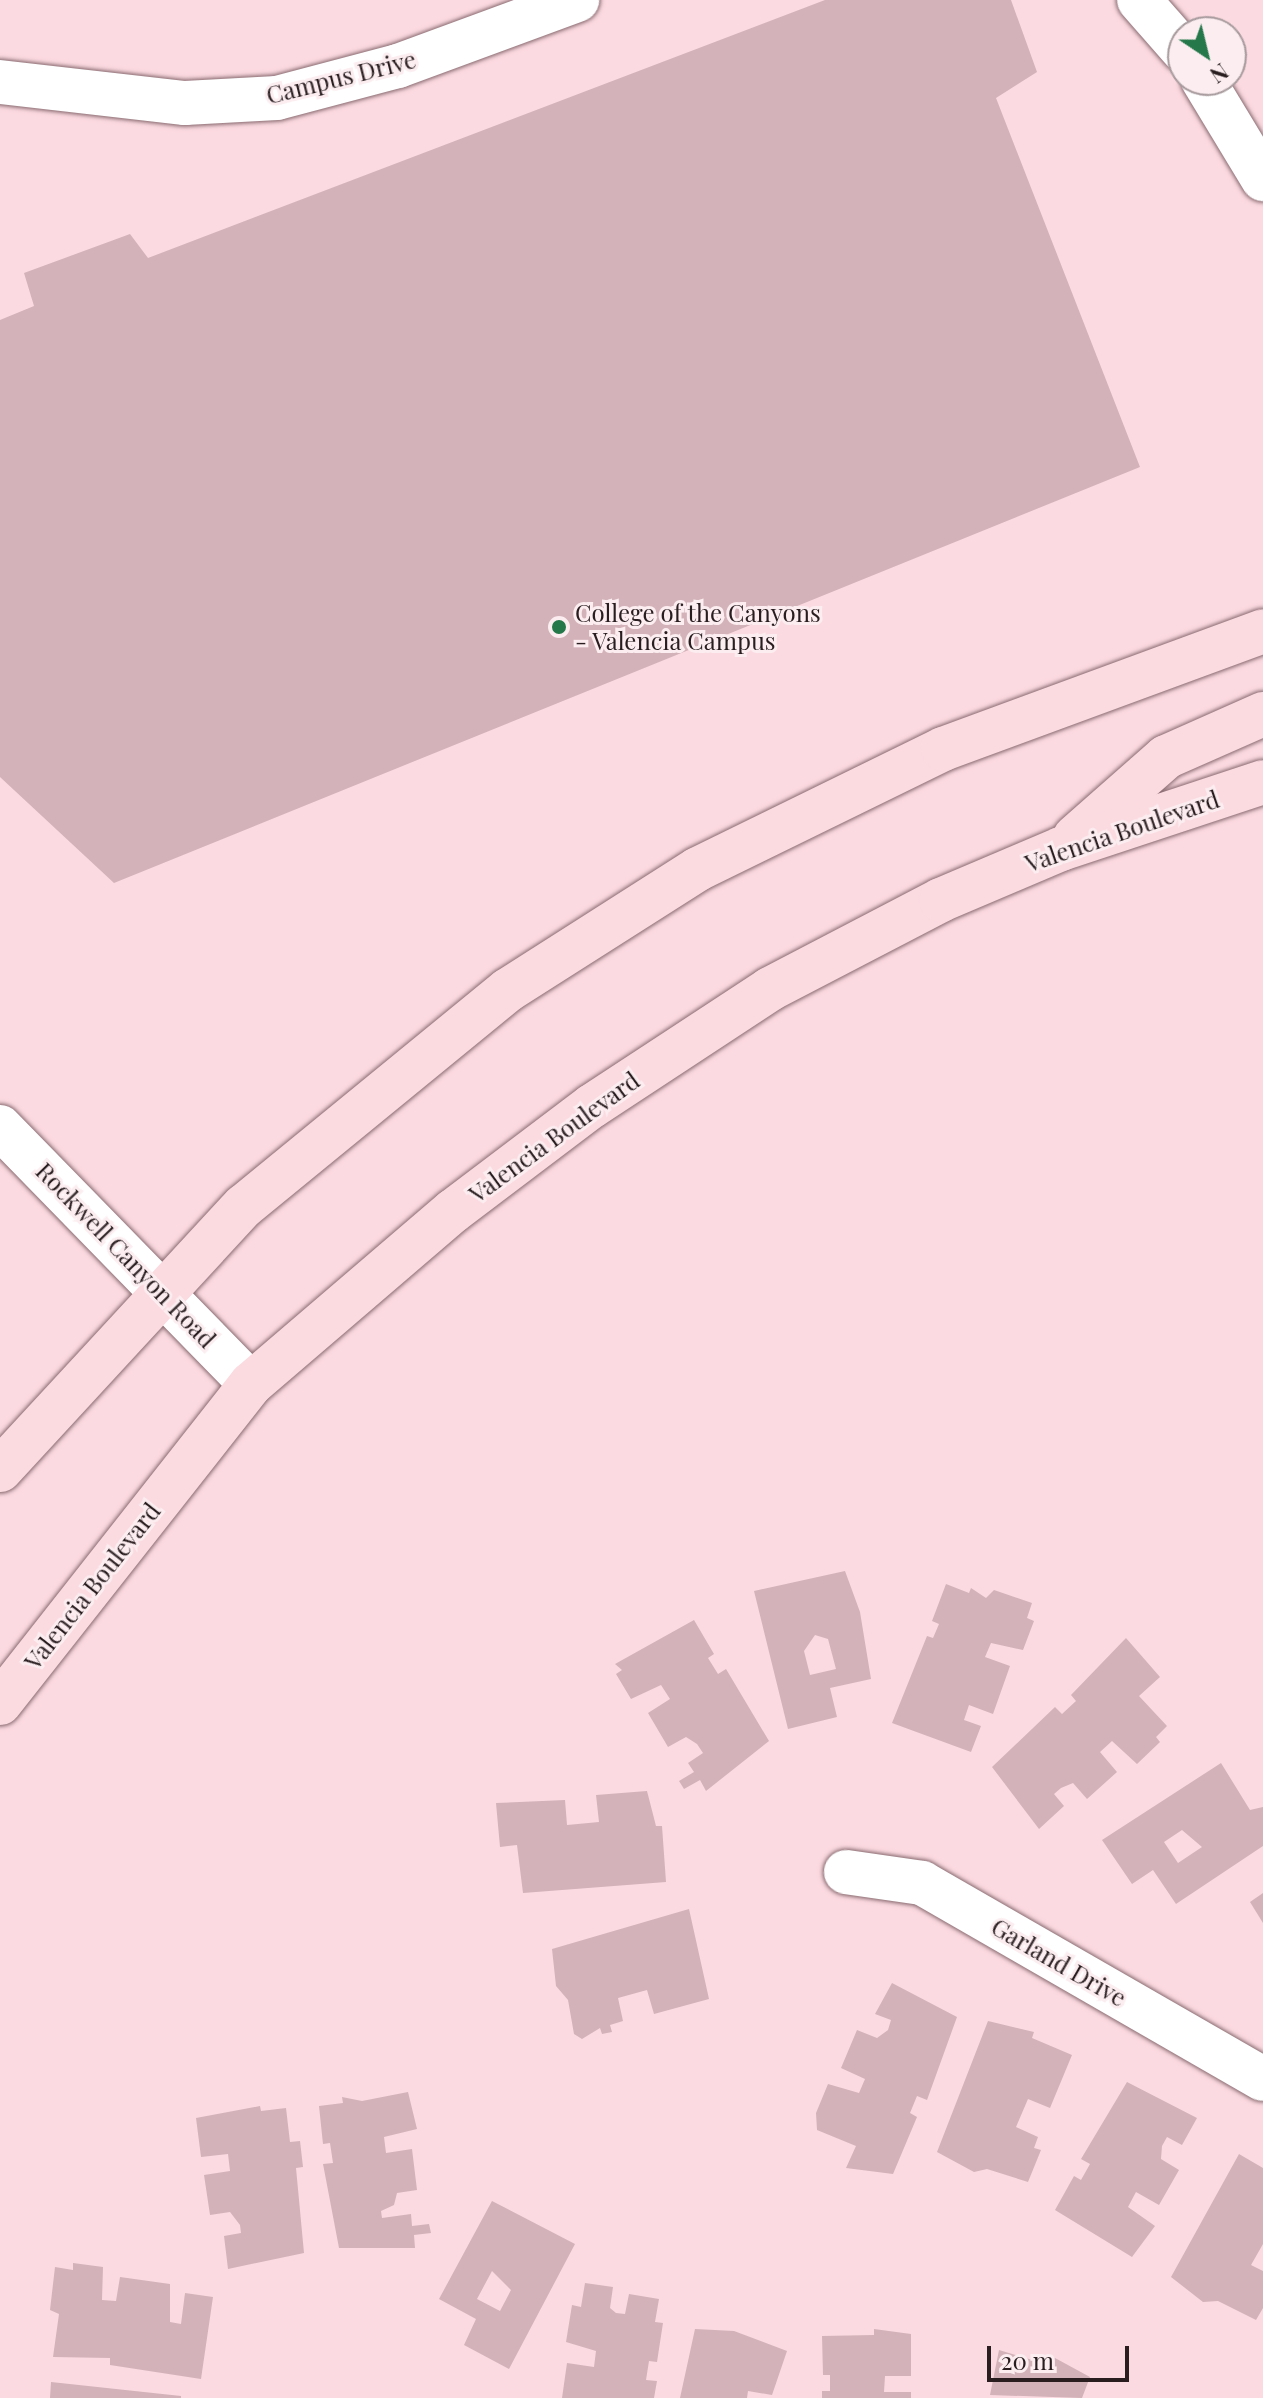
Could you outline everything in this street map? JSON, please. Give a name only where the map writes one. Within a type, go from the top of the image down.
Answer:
[{"type":"main road","points":[[0,1470],[162,1290],[244,1206],[508,990],[698,869],[943,749],[1263,631]]},
{"type":"main road","points":[[1061,849],[1166,757],[1263,714]]},
{"type":"main road","name":"Valencia Boulevard","points":[[0,1703],[251,1384],[453,1211],[604,1098],[770,989],[941,900],[1061,849],[1263,782]]},
{"type":"street","name":"Campus Drive","points":[[0,82],[185,103],[277,98],[398,66],[577,0]]},
{"type":"street","points":[[1139,0],[1167,32]]},
{"type":"street","points":[[1213,96],[1263,179]]},
{"type":"street","name":"Rockwell Canyon Road","points":[[0,1127],[251,1384]]},
{"type":"street","name":"Garland Drive","points":[[846,1872],[922,1883],[1263,2079]]},
{"type":"building","points":[[825,0],[1011,0],[1037,72],[996,98],[1140,467],[114,883],[0,777],[0,320],[34,306],[24,273],[130,234],[148,258]]},
{"type":"building","points":[[845,1571],[860,1612],[871,1679],[830,1688],[837,1717],[788,1729],[754,1591]],"holes":[[[815,1635],[828,1639],[836,1669],[810,1675],[804,1651]]]},
{"type":"building","points":[[946,1584],[969,1593],[971,1588],[986,1598],[994,1590],[1032,1603],[1027,1618],[1034,1621],[1023,1650],[991,1643],[985,1657],[1010,1666],[993,1714],[969,1705],[964,1720],[981,1726],[971,1752],[892,1723],[927,1636],[933,1638],[939,1624],[932,1621]]},
{"type":"building","points":[[694,1620],[714,1654],[708,1658],[718,1674],[726,1669],[769,1741],[706,1791],[700,1780],[684,1789],[679,1781],[694,1772],[688,1763],[703,1753],[697,1744],[686,1737],[668,1747],[648,1713],[670,1699],[661,1685],[631,1699],[616,1674],[622,1670],[615,1664]]},
{"type":"building","points":[[1126,1638],[1160,1677],[1139,1696],[1167,1726],[1156,1737],[1160,1742],[1137,1764],[1112,1741],[1100,1752],[1117,1772],[1087,1799],[1073,1783],[1061,1788],[1054,1794],[1064,1806],[1039,1829],[992,1767],[1055,1707],[1062,1714],[1076,1701],[1071,1695]]},
{"type":"building","points":[[1221,1763],[1250,1810],[1263,1807],[1263,1846],[1176,1904],[1153,1870],[1132,1884],[1102,1840]],"holes":[[[1182,1830],[1202,1847],[1178,1863],[1164,1842]]]},
{"type":"building","points":[[647,1791],[656,1826],[662,1826],[666,1882],[523,1893],[517,1845],[500,1847],[496,1803],[565,1800],[567,1825],[599,1822],[596,1795]]},
{"type":"building","points":[[1263,1893],[1263,1923],[1250,1902]]},
{"type":"building","points":[[689,1909],[709,1999],[654,2014],[647,1990],[618,1998],[623,2021],[610,2025],[612,2032],[602,2034],[600,2028],[582,2039],[574,2034],[568,2000],[556,1986],[552,1949]]},
{"type":"building","points":[[892,1983],[957,2017],[927,2100],[917,2096],[910,2113],[917,2117],[893,2174],[846,2168],[856,2146],[817,2130],[816,2113],[828,2084],[859,2093],[865,2079],[841,2068],[857,2030],[877,2038],[888,2030],[891,2020],[875,2014]]},
{"type":"building","points":[[988,2021],[1034,2032],[1032,2038],[1072,2055],[1050,2108],[1028,2099],[1016,2127],[1038,2137],[1034,2148],[1041,2150],[1028,2182],[987,2169],[974,2172],[937,2152]]},
{"type":"building","points":[[1127,2082],[1197,2118],[1182,2145],[1167,2137],[1162,2146],[1161,2159],[1179,2170],[1159,2205],[1136,2192],[1128,2207],[1155,2226],[1132,2257],[1055,2210],[1074,2176],[1081,2180],[1090,2164],[1081,2159]]},
{"type":"building","points":[[408,2092],[417,2129],[384,2137],[386,2153],[412,2149],[417,2190],[397,2193],[394,2205],[381,2211],[382,2218],[411,2214],[412,2226],[429,2224],[431,2233],[414,2235],[415,2248],[339,2248],[323,2164],[333,2163],[330,2143],[323,2144],[319,2106],[343,2103],[342,2097],[362,2101]]},
{"type":"building","points":[[260,2106],[261,2111],[286,2108],[290,2142],[300,2141],[303,2167],[296,2168],[304,2253],[228,2269],[224,2236],[241,2233],[240,2225],[230,2212],[210,2215],[204,2175],[230,2171],[228,2154],[201,2157],[196,2118]]},
{"type":"building","points":[[1239,2154],[1263,2168],[1263,2244],[1251,2265],[1263,2271],[1263,2308],[1256,2320],[1218,2301],[1203,2302],[1171,2277]]},
{"type":"building","points":[[492,2201],[575,2244],[509,2369],[464,2345],[476,2319],[439,2299]],"holes":[[[492,2271],[511,2290],[500,2311],[477,2299]]]},
{"type":"building","points":[[73,2263],[103,2267],[102,2300],[116,2301],[120,2277],[170,2284],[170,2322],[181,2324],[185,2293],[213,2297],[201,2379],[110,2365],[110,2358],[53,2357],[59,2314],[50,2310],[55,2267],[73,2270]]},
{"type":"building","points":[[585,2283],[613,2287],[610,2308],[616,2313],[625,2314],[629,2294],[659,2299],[655,2322],[663,2323],[657,2362],[649,2361],[646,2380],[657,2381],[654,2398],[562,2398],[567,2363],[594,2367],[596,2351],[566,2342],[572,2305],[581,2307]]},
{"type":"building","points":[[695,2329],[734,2331],[787,2351],[772,2395],[748,2391],[747,2398],[680,2398]]},
{"type":"building","points":[[874,2329],[911,2334],[911,2376],[885,2376],[884,2392],[911,2392],[911,2398],[822,2398],[822,2391],[830,2391],[830,2375],[823,2375],[822,2336],[874,2335]]},
{"type":"building","points":[[999,2350],[1039,2362],[1055,2358],[1090,2377],[1082,2398],[990,2395]]},
{"type":"building","points":[[51,2382],[181,2396],[181,2398],[50,2398]]},
{"type":"place","name":"College of the Canyons - Valencia Campus","points":[[559,627]]}]
